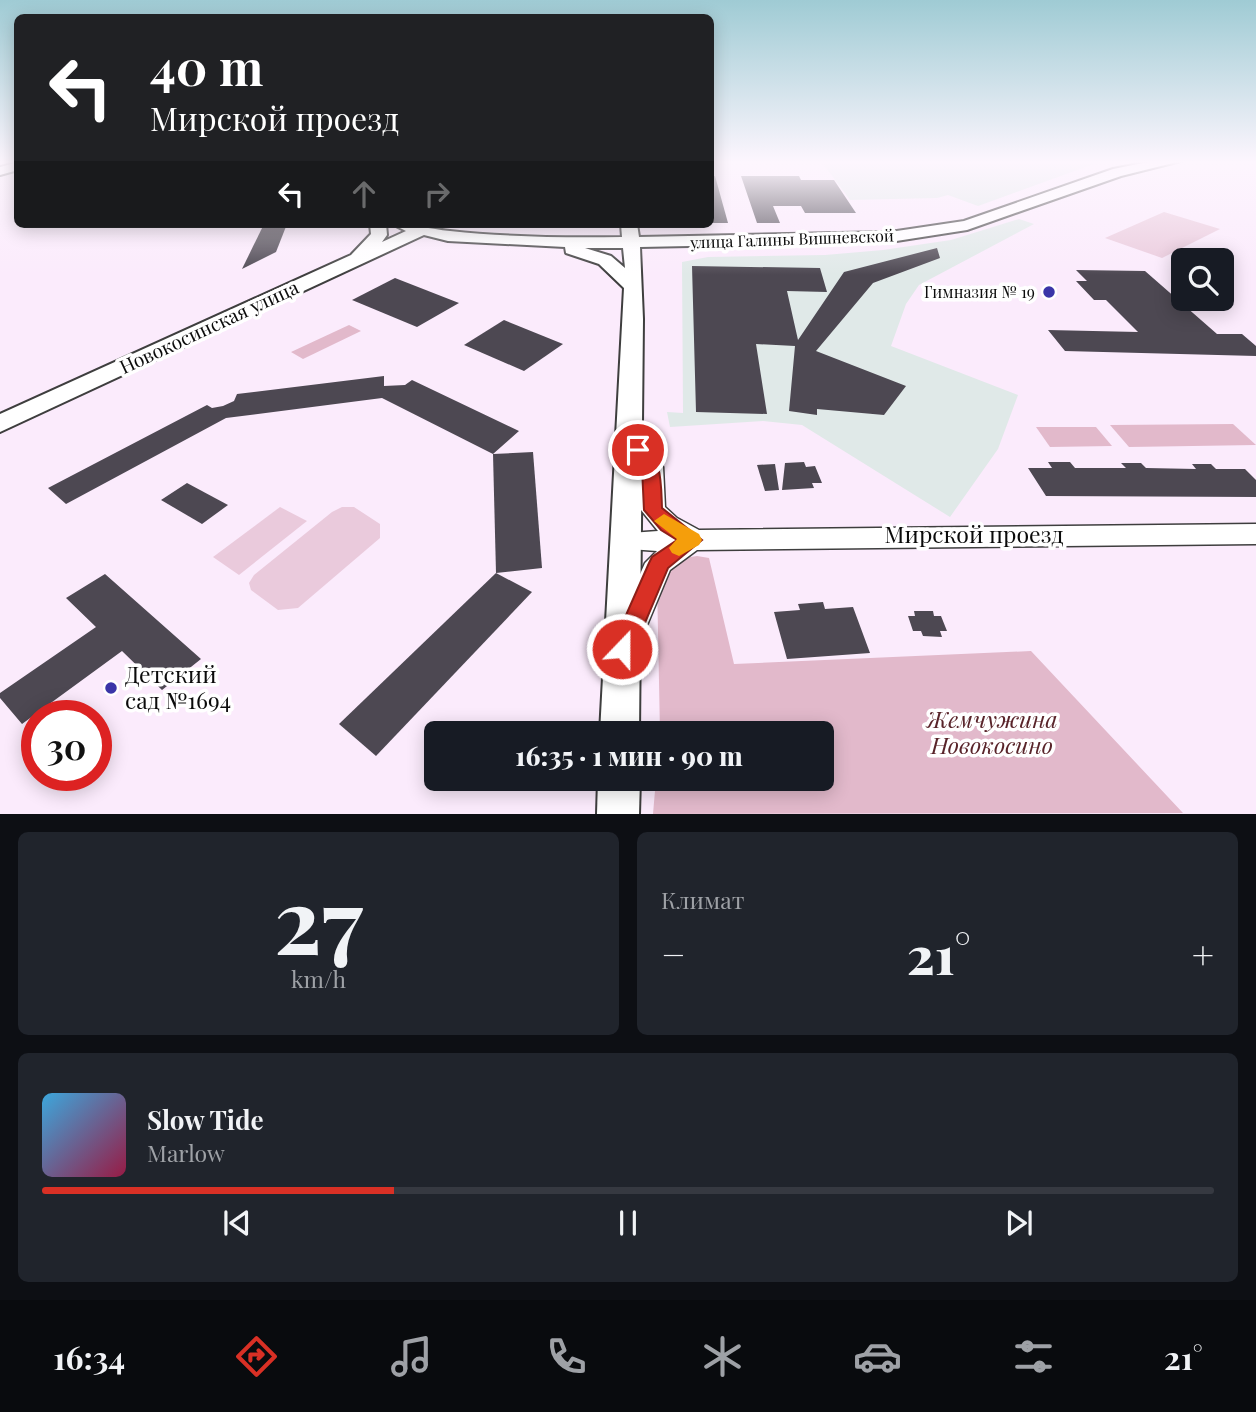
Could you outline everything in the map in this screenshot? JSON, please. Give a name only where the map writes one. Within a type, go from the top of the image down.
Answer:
[{"type":"street","name":"улица Галины Вишневской","points":[[411,228],[481,239],[541,241],[630,233],[729,242],[860,240],[944,231],[1043,199]]},
{"type":"street","points":[[334,269],[374,243],[379,235],[378,228]]},
{"type":"street","name":"Новокосинская улица","points":[[0,424],[419,231]]},
{"type":"street","points":[[620,721],[634,280],[630,233]]},
{"type":"street","points":[[334,269],[398,250],[481,239]]},
{"type":"street","points":[[541,241],[605,260],[634,280]]},
{"type":"street","points":[[634,280],[652,261],[729,242]]},
{"type":"street","points":[[622,649],[659,563],[692,540],[668,525],[653,510],[651,467],[628,438]]},
{"type":"street","name":"Мирской проезд","points":[[625,541],[1256,534]]},
{"type":"street","points":[[618,814],[619,791]]},
{"type":"shaded area","points":[[959,199],[997,199],[978,206]]},
{"type":"shaded area","points":[[1164,212],[1220,229],[1182,248],[1171,248],[1171,254],[1162,258],[1105,238]]},
{"type":"shaded area","points":[[1019,219],[1034,224],[919,285],[906,304],[891,346],[1018,395],[998,449],[950,517],[802,425],[763,421],[670,427],[667,412],[683,413],[682,262],[708,257],[825,255],[883,250],[951,240]]},
{"type":"shaded area","points":[[280,507],[307,521],[239,575],[213,557]]},
{"type":"shaded area","points":[[342,507],[354,507],[380,524],[380,538],[298,608],[278,610],[251,590],[249,583],[254,575],[332,512]]},
{"type":"green space","points":[[349,325],[361,331],[303,359],[291,352]]},
{"type":"green space","points":[[1233,424],[1256,445],[1129,447],[1110,425]]},
{"type":"green space","points":[[1036,427],[1096,427],[1112,446],[1050,447]]},
{"type":"green space","name":"Жемчужина Новокосино","points":[[697,556],[709,558],[734,664],[1031,651],[1183,813],[653,814],[655,791],[834,791],[834,721],[660,721],[657,581],[671,560]]},
{"type":"building","points":[[714,199],[721,199],[728,223],[714,223]]},
{"type":"building","points":[[749,199],[847,199],[856,213],[805,213],[801,206],[773,206],[780,223],[757,223]]},
{"type":"building","points":[[262,228],[285,228],[276,252],[242,269]]},
{"type":"building","points":[[937,248],[940,258],[873,283],[816,351],[906,386],[884,415],[817,409],[817,415],[789,411],[795,346],[756,344],[767,414],[696,412],[692,266],[820,268],[827,292],[787,291],[798,340],[844,272]]},
{"type":"building","points":[[1076,270],[1145,271],[1171,294],[1171,311],[1191,311],[1217,334],[1242,334],[1256,346],[1256,356],[1065,351],[1048,330],[1138,332],[1106,300],[1094,300],[1076,281],[1087,281]]},
{"type":"building","points":[[395,278],[459,303],[417,327],[352,300]]},
{"type":"building","points":[[504,320],[563,344],[524,371],[464,345]]},
{"type":"building","points":[[384,376],[384,386],[405,385],[412,380],[519,431],[493,454],[382,398],[226,418],[66,504],[48,488],[207,405],[212,408],[234,401],[237,394]]},
{"type":"building","points":[[533,452],[542,568],[496,573],[493,454]]},
{"type":"building","points":[[804,462],[806,467],[815,466],[822,483],[812,483],[814,488],[782,490],[785,463]]},
{"type":"building","points":[[1048,462],[1070,462],[1075,468],[1126,468],[1121,463],[1141,463],[1146,468],[1196,469],[1192,464],[1211,464],[1216,469],[1245,469],[1256,480],[1256,497],[1046,496],[1028,468],[1052,468]]},
{"type":"building","points":[[775,464],[779,490],[765,491],[757,465]]},
{"type":"building","points":[[187,483],[228,505],[202,524],[161,500]]},
{"type":"building","points":[[496,573],[532,592],[376,756],[339,724]]},
{"type":"building","points":[[105,574],[201,659],[162,690],[122,651],[55,700],[21,700],[21,723],[0,698],[0,693],[96,627],[66,598]]},
{"type":"building","points":[[823,602],[825,609],[853,607],[870,653],[787,659],[774,612],[800,610],[798,604]]},
{"type":"building","points":[[914,611],[933,611],[934,616],[941,616],[947,631],[940,631],[942,637],[923,636],[921,631],[913,631],[908,616],[915,616]]},
{"type":"slow traffic","points":[[664,521],[692,540],[679,548]]},
{"type":"place","name":"Гимназия № 19","points":[[1049,292]]},
{"type":"place","name":"Детский сад №1694","points":[[111,688]]},
{"type":"route","points":[[622,649],[659,563],[692,540],[668,525],[653,510],[651,467],[638,450]]}]
